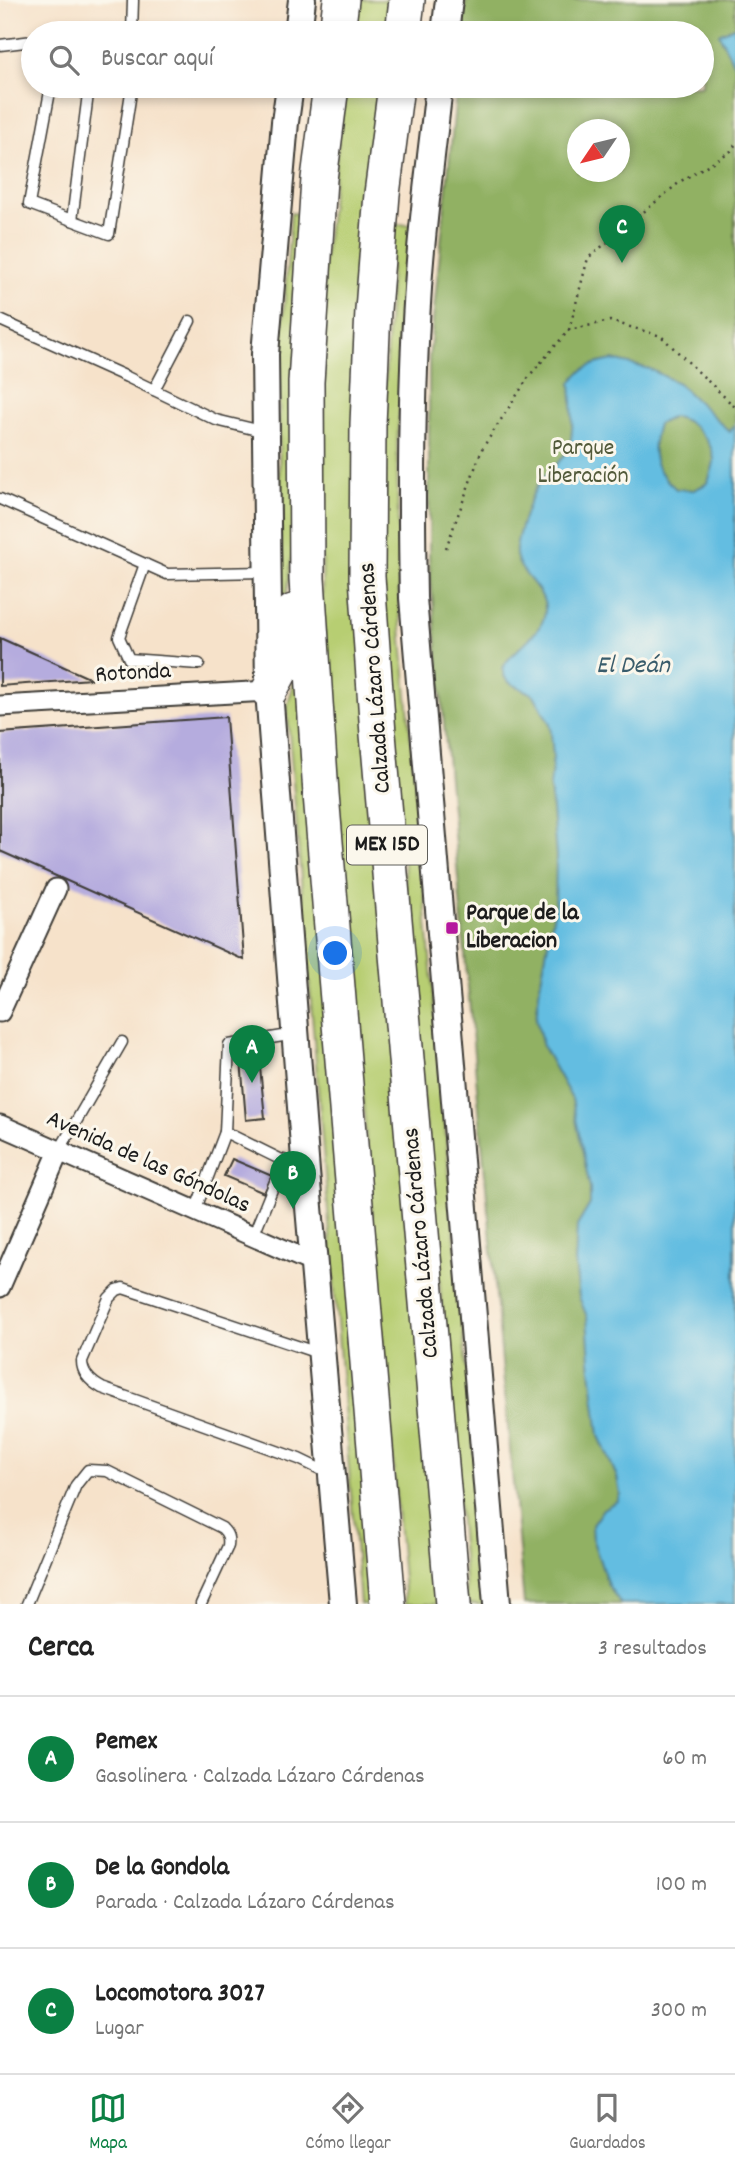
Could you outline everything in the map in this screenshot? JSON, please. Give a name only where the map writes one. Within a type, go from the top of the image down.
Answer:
[{"type":"highway","points":[[338,21],[341,0]]},
{"type":"highway","points":[[404,21],[407,0]]},
{"type":"highway","name":"MEX 15D","points":[[329,98],[319,179],[306,382],[307,579],[320,781],[388,1604]]},
{"type":"highway","name":"Calzada Lázaro Cárdenas","points":[[394,98],[382,194],[373,310],[368,424],[367,577],[378,734],[453,1604]]},
{"type":"highway","points":[[269,691],[287,658],[306,511]]},
{"type":"main road","points":[[299,21],[302,0]]},
{"type":"main road","points":[[446,21],[449,0]]},
{"type":"main road","points":[[288,98],[265,354],[269,691],[295,1034],[295,1166],[314,1263],[343,1604]]},
{"type":"main road","name":"Calzada Lázaro Cárdenas","points":[[438,98],[418,284],[415,339],[411,463],[413,598],[497,1604]]},
{"type":"street","name":"Rotonda","points":[[0,706],[269,691]]},
{"type":"street","points":[[0,1012],[55,889]]},
{"type":"street","name":"Avenida de las Góndolas","points":[[0,1125],[314,1263]]},
{"type":"street","points":[[0,1287],[59,1151]]},
{"type":"lane","points":[[132,21],[133,0]]},
{"type":"lane","points":[[0,46],[21,43]]},
{"type":"lane","points":[[49,98],[29,204],[109,234],[130,98]]},
{"type":"lane","points":[[72,220],[87,98]]},
{"type":"lane","points":[[0,320],[216,420],[266,432]]},
{"type":"lane","points":[[154,390],[190,321]]},
{"type":"lane","points":[[0,499],[167,575],[267,572]]},
{"type":"lane","points":[[145,564],[119,637],[128,659],[199,664]]},
{"type":"lane","points":[[195,1211],[225,1132],[229,1045],[295,1034]]},
{"type":"lane","points":[[59,1151],[122,1042]]},
{"type":"lane","points":[[225,1132],[295,1166],[253,1236]]},
{"type":"lane","points":[[322,1354],[122,1288],[109,1298],[82,1360],[82,1367],[92,1382],[102,1388],[299,1459],[332,1474]]},
{"type":"lane","points":[[27,1604],[76,1485],[88,1470],[97,1469],[107,1471],[225,1531],[228,1546],[201,1604]]},
{"type":"path","points":[[446,548],[482,449],[530,375],[569,330],[588,258],[681,181],[732,151],[735,145]]},
{"type":"path","points":[[569,330],[610,321],[661,336],[734,406]]},
{"type":"green space","points":[[355,0],[393,0],[390,21],[352,21]]},
{"type":"green space","name":"Parque Liberación","points":[[466,0],[735,0],[735,1604],[524,1604],[429,559],[429,359],[456,98],[714,98],[714,21],[463,21]]},
{"type":"green space","points":[[344,98],[382,98],[363,265],[443,1604],[405,1604],[322,614],[324,262]]},
{"type":"green space","points":[[291,213],[307,215],[297,520],[280,644],[279,376]]},
{"type":"green space","points":[[393,224],[412,225],[397,444],[399,605],[487,1604],[467,1604],[382,608],[382,445]]},
{"type":"green space","points":[[303,651],[381,1604],[360,1604],[287,707]]},
{"type":"water","points":[[735,26],[735,65],[734,65],[719,34]]},
{"type":"water","name":"El Deán","points":[[613,360],[650,369],[678,383],[730,432],[735,423],[735,1604],[621,1604],[608,1585],[593,1541],[592,1525],[603,1509],[617,1501],[620,1494],[617,1477],[599,1436],[587,1317],[579,1297],[575,1262],[577,1226],[590,1204],[590,1188],[572,1099],[543,1047],[536,1019],[555,907],[556,856],[550,786],[553,756],[550,724],[534,695],[510,683],[502,668],[543,620],[543,600],[521,567],[516,549],[526,512],[538,485],[564,456],[571,441],[571,383],[584,369]],"holes":[[[673,417],[680,418],[700,432],[713,453],[714,463],[708,483],[694,490],[676,489],[662,475],[655,460],[654,444],[658,424]]]},
{"type":"building","points":[[0,638],[91,679],[0,686]]},
{"type":"building","points":[[226,717],[244,960],[0,851],[0,733]]},
{"type":"building","points":[[258,1047],[265,1118],[246,1120],[240,1048]]},
{"type":"building","points":[[232,1159],[272,1176],[264,1193],[224,1176]]},
{"type":"place","name":"Locomotora 3027","points":[[622,263]]},
{"type":"place","name":"Parque de la Liberacion","points":[[452,928]]},
{"type":"place","name":"Pemex","points":[[252,1083]]},
{"type":"place","name":"De la Gondola","points":[[293,1209]]}]
